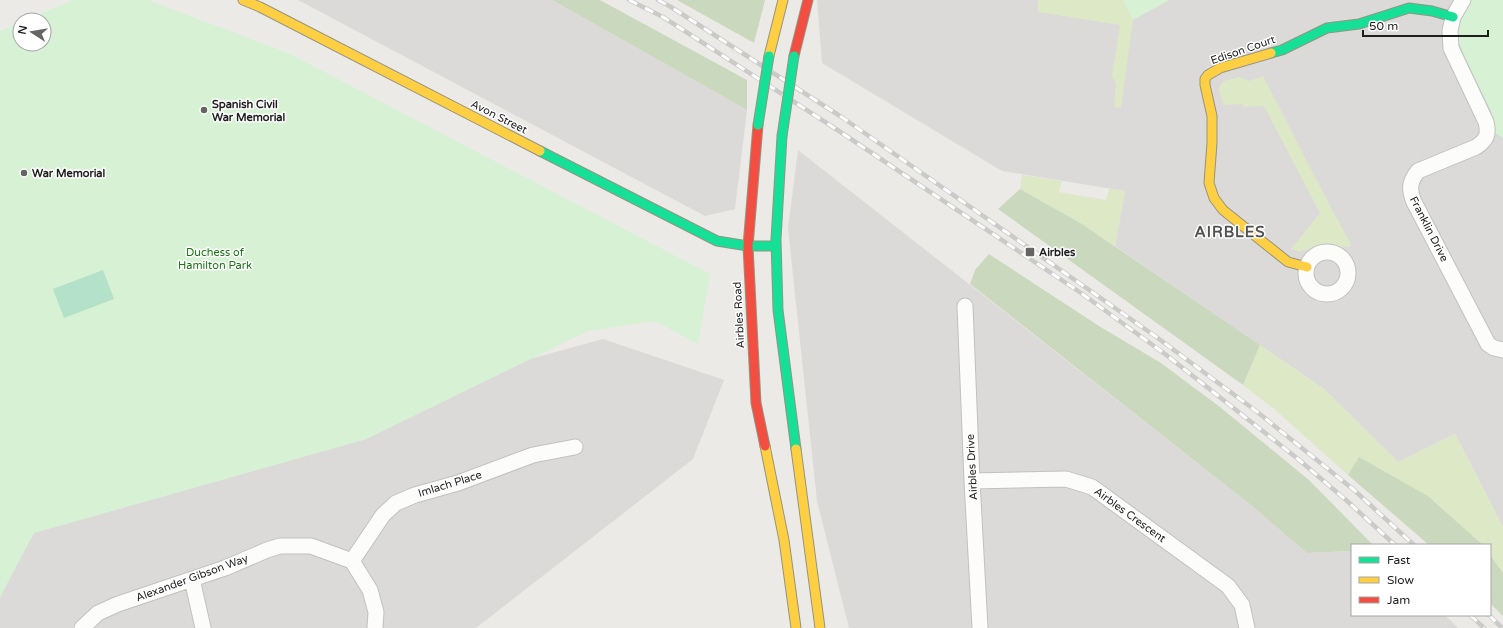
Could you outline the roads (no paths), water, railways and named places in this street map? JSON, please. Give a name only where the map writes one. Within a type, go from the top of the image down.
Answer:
[{"type":"main road","name":"Avon Street","points":[[243,0],[260,7],[697,232],[717,241],[748,246],[776,246]]},
{"type":"main road","name":"Airbles Road","points":[[783,0],[769,56],[758,125],[748,246],[756,403],[784,540],[796,628]]},
{"type":"main road","points":[[808,0],[794,56],[782,136],[776,246],[778,310],[820,628]]},
{"type":"main road","name":"Edison Court","points":[[1306,267],[1288,262],[1223,210],[1214,198],[1209,183],[1212,143],[1212,116],[1205,79],[1208,75],[1220,68],[1282,50],[1327,28],[1359,24],[1409,8],[1432,11],[1453,17]]},
{"type":"street","name":"Franklin Drive","points":[[1463,0],[1453,17],[1450,31],[1451,48],[1486,122],[1488,131],[1482,143],[1476,147],[1418,171],[1411,183],[1410,192],[1488,344],[1494,348],[1503,350]]},
{"type":"street","name":"Airbles Drive","points":[[965,306],[980,628]]},
{"type":"street","name":"Imlach Place","points":[[352,561],[383,515],[396,503],[415,495],[458,483],[533,455],[575,447]]},
{"type":"street","name":"Airbles Crescent","points":[[972,481],[1066,479],[1092,487],[1228,586],[1242,605],[1247,628]]},
{"type":"street","name":"Alexander Gibson Way","points":[[82,628],[98,613],[118,604],[225,568],[280,546],[311,546],[352,561]]},
{"type":"street","points":[[352,561],[370,590],[376,612],[375,628]]},
{"type":"street","points":[[192,578],[203,628]]},
{"type":"railway","points":[[629,0],[663,17],[836,129],[1081,293],[1165,354],[1298,459],[1394,544]]},
{"type":"railway","points":[[658,0],[843,118],[1155,336],[1256,411],[1354,490],[1413,544]]},
{"type":"railway","points":[[1471,616],[1484,628]]},
{"type":"railway","points":[[1490,616],[1502,628]]},
{"type":"place","name":"Spanish Civil War Memorial","points":[[204,110]]},
{"type":"place","name":"War Memorial","points":[[24,173]]},
{"type":"place","name":"Airbles","points":[[1030,252]]},
{"type":"district","name":"AIRBLES","points":[[1230,232]]},
{"type":"park label","name":"Duchess of Hamilton Park","points":[[215,258]]}]
